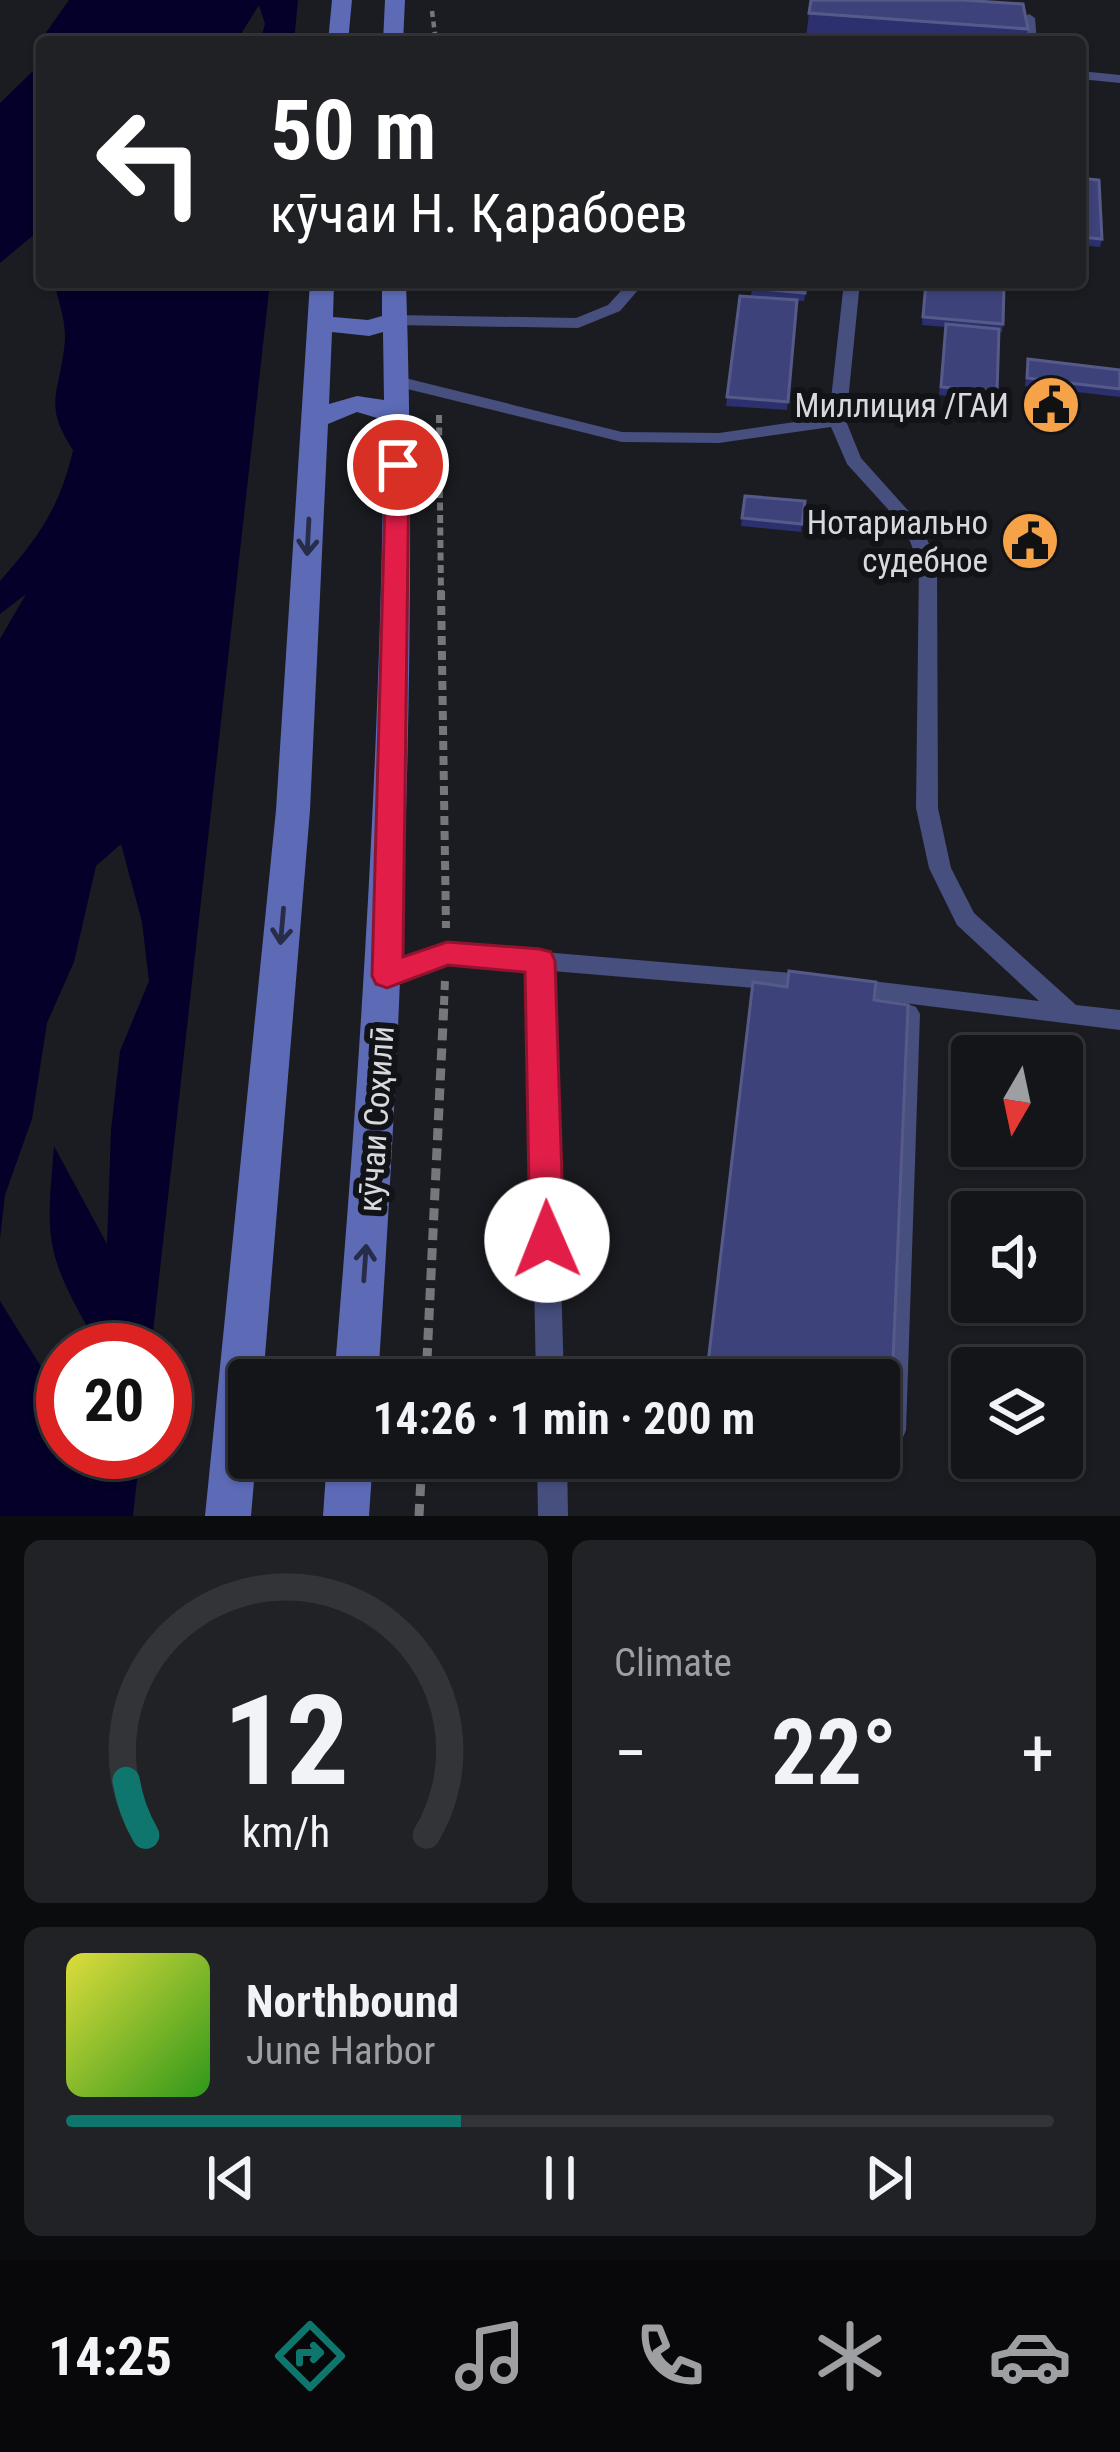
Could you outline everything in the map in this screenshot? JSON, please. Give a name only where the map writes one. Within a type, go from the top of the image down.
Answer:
[{"type":"main road","points":[[339,36],[342,0]]},
{"type":"main road","points":[[393,36],[395,0]]},
{"type":"main road","points":[[228,1516],[292,810],[322,288]]},
{"type":"main road","name":"кӯчаи Соҳилӣ","points":[[358,1359],[387,976],[399,418],[394,288]]},
{"type":"main road","points":[[319,323],[344,329],[395,320]]},
{"type":"main road","points":[[315,420],[363,403],[375,403],[399,418]]},
{"type":"main road","points":[[346,1516],[349,1479]]},
{"type":"lane","points":[[1029,18],[1030,36]]},
{"type":"lane","points":[[1086,76],[1120,79]]},
{"type":"lane","points":[[395,320],[578,323],[614,308],[632,288]]},
{"type":"lane","points":[[851,288],[837,421],[853,460],[913,526],[928,565],[927,808],[940,868],[965,920],[1071,1015]]},
{"type":"lane","points":[[397,382],[622,437],[719,438],[837,421]]},
{"type":"lane","points":[[387,976],[447,953],[763,977],[1120,1020]]},
{"type":"lane","points":[[540,961],[549,1359]]},
{"type":"lane","points":[[895,1359],[908,995]]},
{"type":"lane","points":[[553,1479],[554,1516]]},
{"type":"path","points":[[431,11],[435,36]]},
{"type":"path","points":[[427,1359],[447,953],[439,392]]},
{"type":"path","points":[[419,1516],[421,1479]]},
{"type":"shaded area","points":[[69,0],[298,0],[295,36],[262,36],[265,24],[259,5],[240,36],[44,36]]},
{"type":"shaded area","points":[[36,55],[36,233],[0,263],[0,103],[33,71]]},
{"type":"shaded area","points":[[55,288],[269,288],[154,1323],[85,1323],[63,1279],[51,1240],[54,1146],[107,1244],[111,1130],[120,1051],[149,981],[142,922],[121,844],[96,866],[74,962],[47,1023],[32,1119],[5,1195],[0,1239],[0,639],[26,594],[0,614],[0,581],[46,520],[73,450],[55,401],[65,331]]},
{"type":"shaded area","points":[[0,1301],[36,1359],[36,1479],[137,1479],[133,1516],[0,1516]]},
{"type":"building","points":[[811,0],[1023,4],[1028,29],[809,13]]},
{"type":"building","points":[[1086,179],[1099,180],[1102,239],[1086,238]]},
{"type":"building","points":[[752,288],[805,288],[805,293]]},
{"type":"building","points":[[925,288],[1004,288],[1003,324],[923,317]]},
{"type":"building","points":[[740,296],[797,300],[788,402],[727,397]]},
{"type":"building","points":[[946,324],[999,329],[997,392],[941,387]]},
{"type":"building","points":[[1028,359],[1120,370],[1120,389],[1027,378]]},
{"type":"building","points":[[745,496],[805,501],[802,524],[742,518]]},
{"type":"building","points":[[789,971],[876,982],[874,1000],[908,1005],[893,1359],[708,1359],[753,982],[787,987]]},
{"type":"place","name":"Миллиция /ГАИ","points":[[1051,405]]},
{"type":"place","name":"Нотариально судебное","points":[[1030,541]]},
{"type":"route","points":[[398,465],[387,976],[447,953],[540,961],[547,1240]]}]
